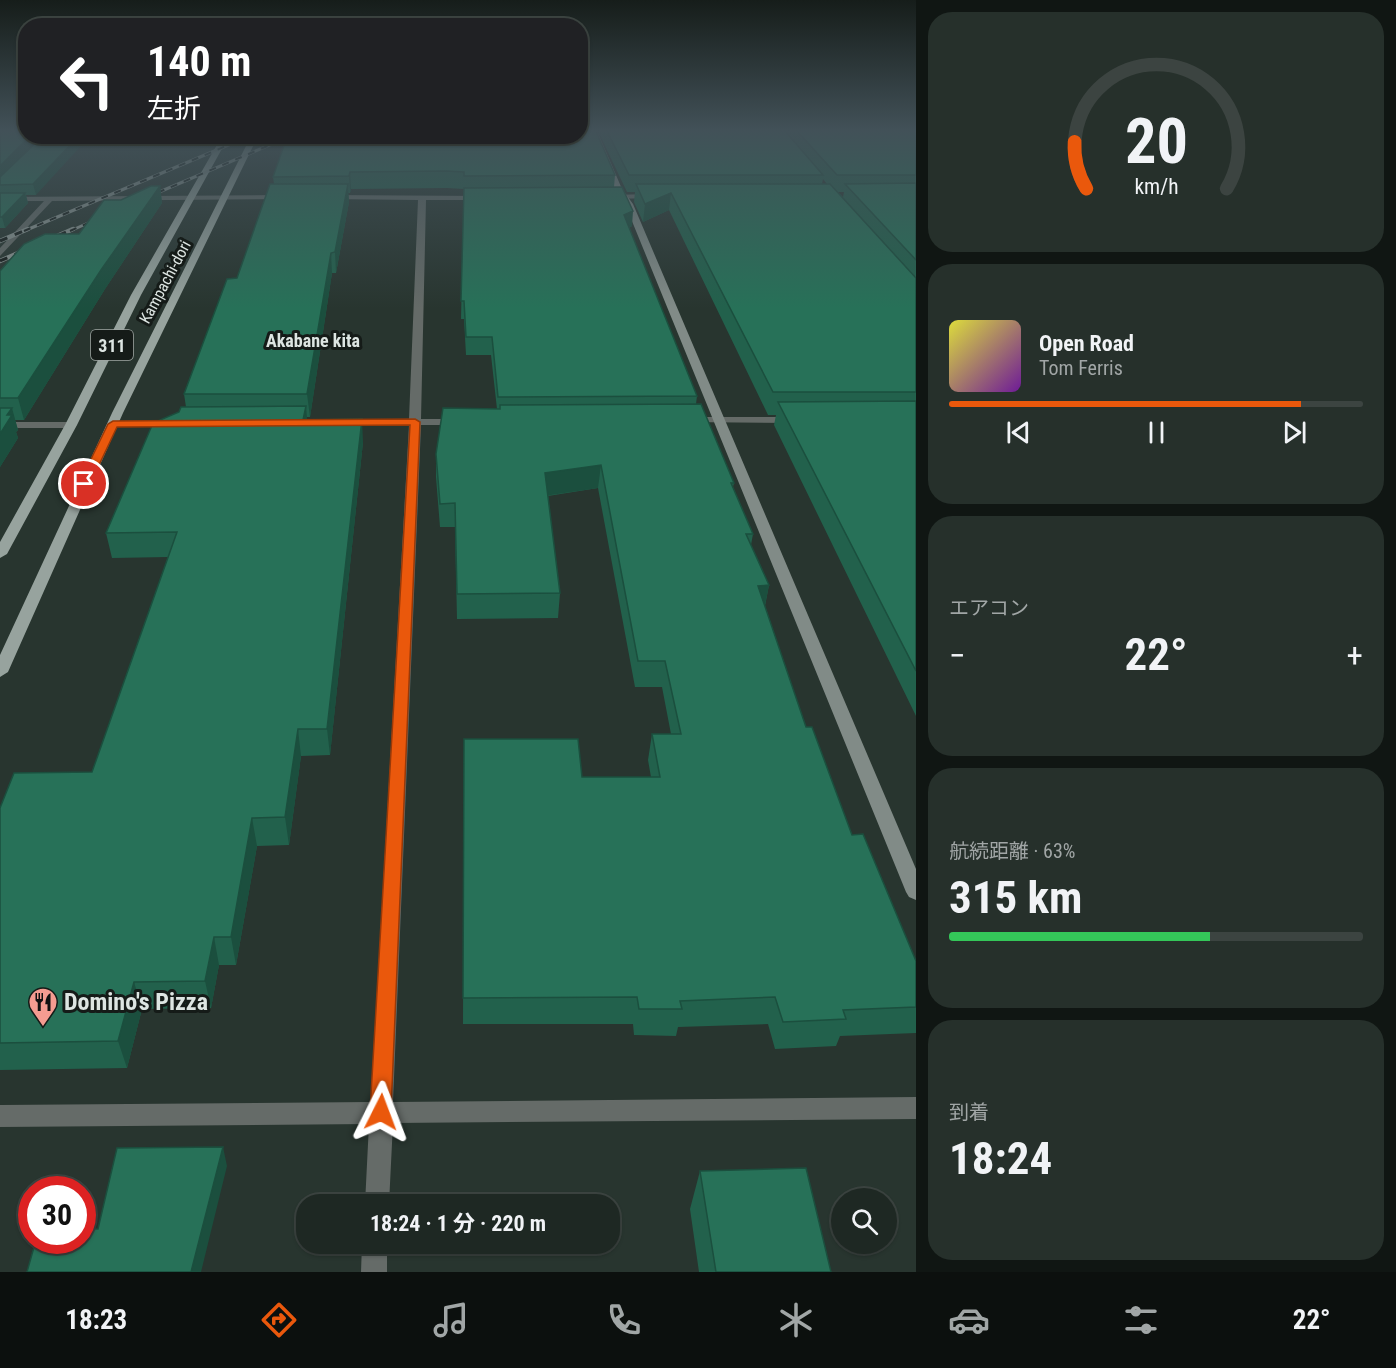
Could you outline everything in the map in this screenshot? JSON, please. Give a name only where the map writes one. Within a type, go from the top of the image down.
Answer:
[{"type":"main road","name":"Kampachi-dori","points":[[0,554],[71,425],[136,295],[196,190]]},
{"type":"main road","name":"Kampachi-dori","points":[[0,672],[65,525],[113,424],[159,328],[230,190]]},
{"type":"street","points":[[620,190],[916,892]]},
{"type":"street","points":[[597,197],[668,196]]},
{"type":"street","points":[[0,199],[293,197]]},
{"type":"street","points":[[316,197],[489,198]]},
{"type":"street","points":[[377,1194],[415,422],[422,197]]},
{"type":"street","points":[[0,253],[50,199]]},
{"type":"street","points":[[677,420],[810,420]]},
{"type":"street","points":[[326,422],[468,422]]},
{"type":"street","points":[[113,424],[186,423]]},
{"type":"street","points":[[0,425],[71,425]]},
{"type":"street","points":[[0,1116],[916,1108]]},
{"type":"street","points":[[374,1272],[375,1254]]},
{"type":"building","points":[[142,190],[157,190],[101,270],[18,398],[0,398],[0,271],[24,244],[45,234],[79,234],[104,200],[121,200]]},
{"type":"building","points":[[268,190],[347,190],[335,252],[331,253],[307,394],[184,394],[227,279],[237,278]]},
{"type":"building","points":[[464,190],[624,190],[633,211],[624,215],[697,396],[498,397],[492,337],[466,337],[464,301],[461,301]]},
{"type":"building","points":[[639,190],[836,190],[916,278],[916,392],[773,392],[671,193],[645,204]]},
{"type":"building","points":[[851,190],[916,190],[916,260]]},
{"type":"building","points":[[0,193],[25,193],[0,217]]},
{"type":"building","points":[[916,401],[916,671],[778,402]]},
{"type":"building","points":[[701,404],[753,534],[746,534],[769,585],[758,586],[806,727],[812,727],[852,835],[863,834],[916,961],[916,1007],[843,1010],[846,1019],[783,1022],[775,997],[680,1001],[682,1009],[639,1009],[637,997],[463,998],[464,739],[578,739],[582,777],[660,777],[652,734],[681,734],[665,661],[638,661],[601,465],[545,473],[560,593],[457,594],[455,503],[440,504],[436,454],[443,408],[500,409],[500,405]]},
{"type":"building","points":[[306,406],[303,420],[362,419],[327,729],[298,729],[285,817],[252,818],[231,937],[214,937],[205,981],[134,982],[118,1041],[0,1043],[0,808],[14,773],[92,772],[177,532],[106,533],[153,423],[179,412],[181,407]]},
{"type":"building","points":[[0,408],[12,408],[7,415],[12,415],[0,434]]},
{"type":"building","points":[[223,1147],[191,1272],[27,1272],[32,1254],[96,1254],[96,1229],[98,1229],[117,1148]]},
{"type":"building","points":[[806,1168],[831,1272],[716,1272],[700,1171]]},
{"type":"railway","points":[[24,231],[121,190]]},
{"type":"railway","points":[[145,198],[163,190]]},
{"type":"railway","points":[[70,231],[104,216]]},
{"type":"railway","points":[[0,241],[28,229]]},
{"type":"railway","points":[[0,261],[73,229]]},
{"type":"place","name":"Domino's Pizza","points":[[43,1028]]},
{"type":"district","name":"Akabane kita","points":[[313,340]]},
{"type":"route","points":[[84,484],[113,424],[415,422],[381,1112]]}]
